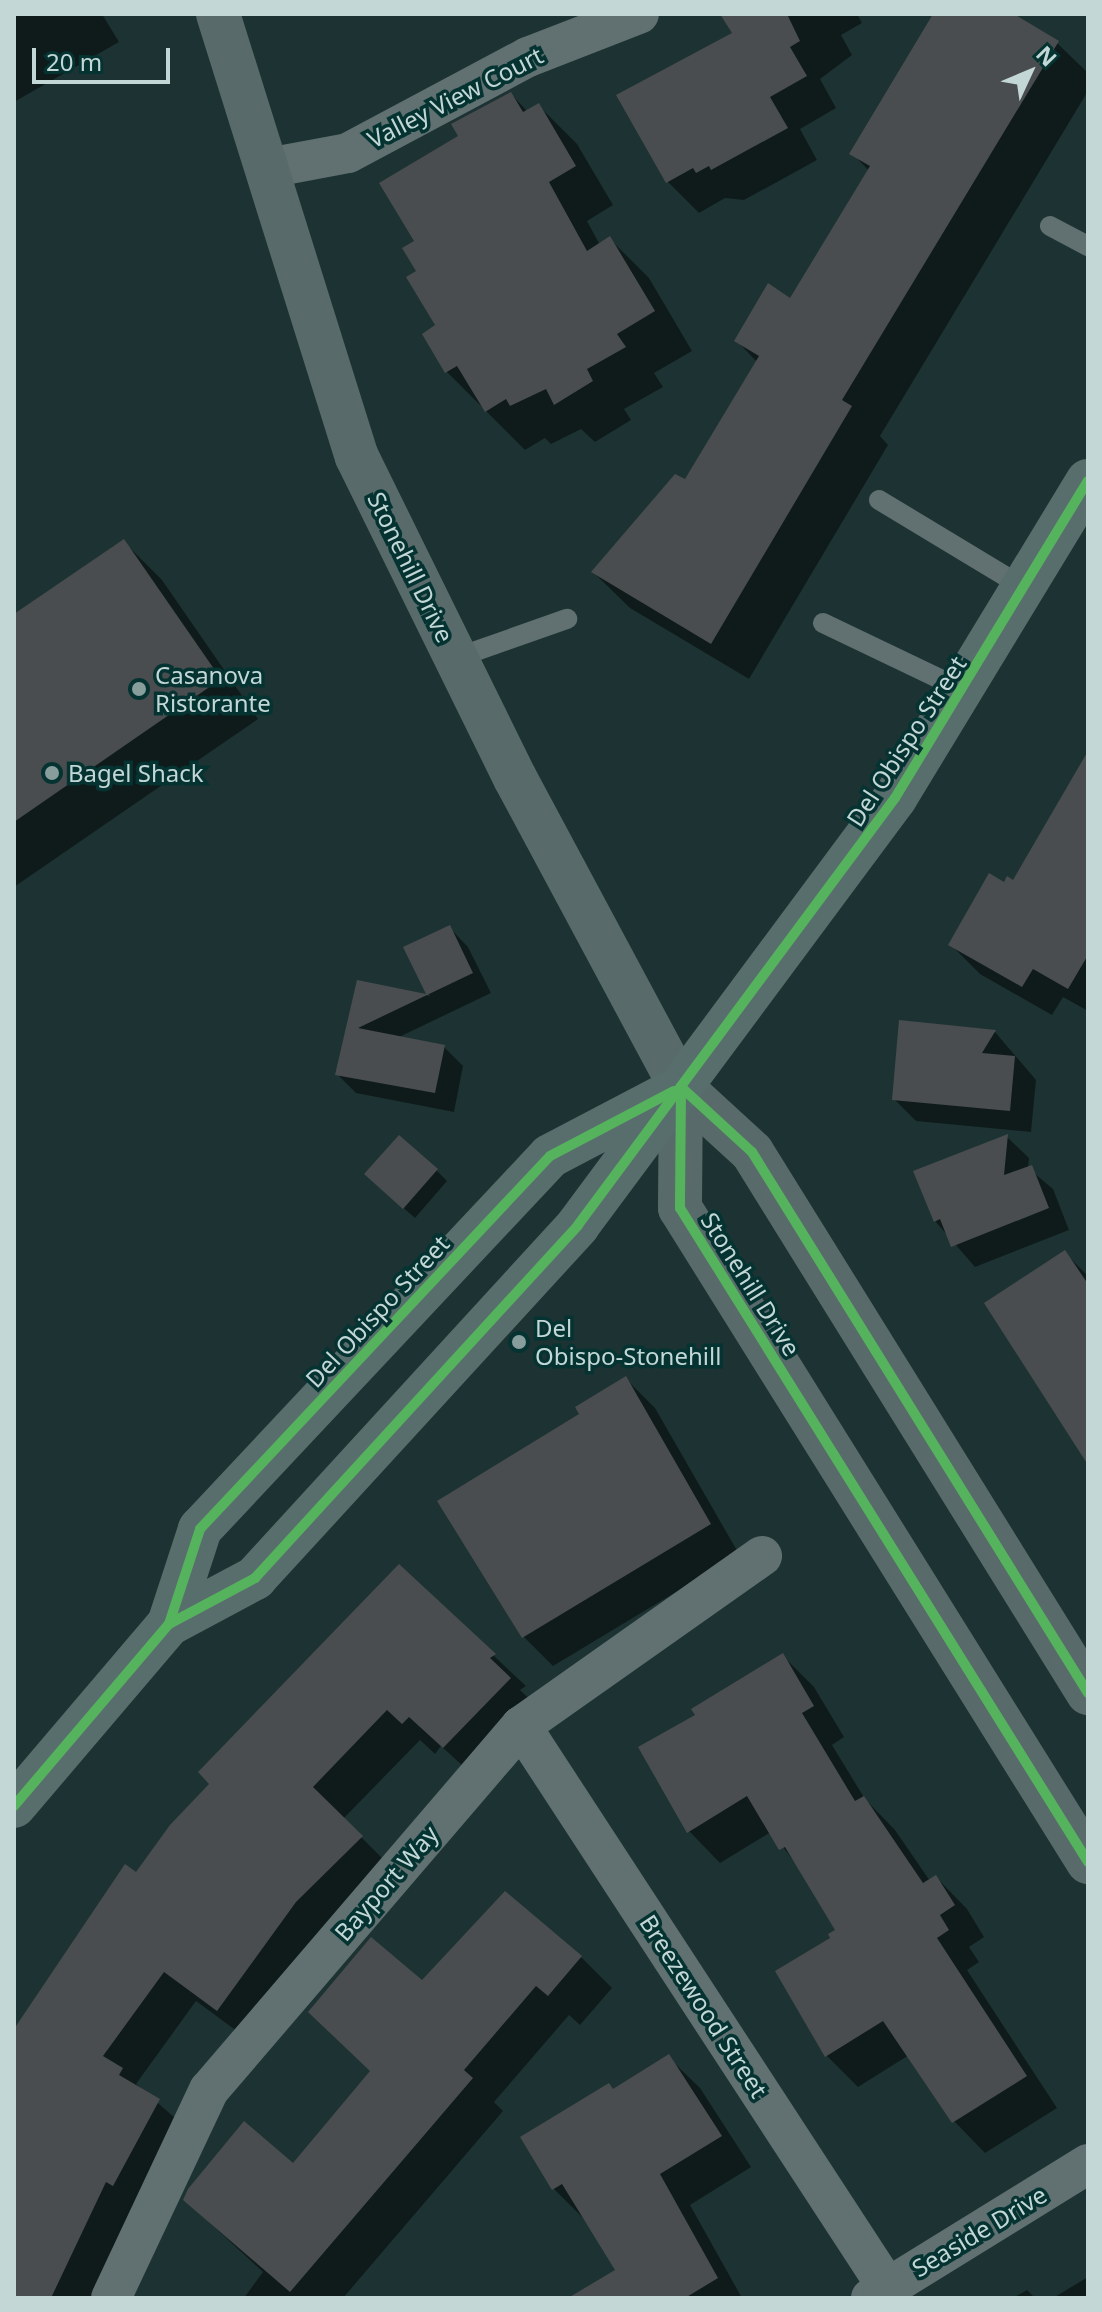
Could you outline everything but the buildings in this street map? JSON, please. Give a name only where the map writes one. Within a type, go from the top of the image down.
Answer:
[{"type":"main road","name":"Stonehill Drive","points":[[218,14],[357,457],[456,658],[681,1087],[752,1152],[1088,1693]]},
{"type":"main road","name":"Del Obispo Street","points":[[14,1806],[169,1624],[255,1578],[578,1225],[825,897],[965,691],[1088,481]]},
{"type":"main road","name":"Stonehill Drive","points":[[681,1087],[680,1208],[1088,1862]]},
{"type":"main road","name":"Del Obispo Street","points":[[169,1624],[200,1529],[550,1156],[681,1087]]},
{"type":"street","name":"Valley View Court","points":[[268,168],[348,153],[528,57],[639,14]]},
{"type":"street","name":"Bayport Way","points":[[111,2298],[209,2090],[521,1726],[762,1556]]},
{"type":"street","name":"Breezewood Street","points":[[521,1726],[879,2292]]},
{"type":"street","name":"Seaside Drive","points":[[879,2292],[1088,2164]]},
{"type":"lane","points":[[1050,226],[1088,246]]},
{"type":"lane","points":[[879,500],[1025,588]]},
{"type":"lane","points":[[456,658],[567,619]]},
{"type":"lane","points":[[823,623],[965,691]]},
{"type":"cycle path","points":[[169,1624],[255,1578],[578,1225],[895,798],[1088,481]]},
{"type":"cycle path","points":[[681,1087],[680,1208],[1088,1862]]},
{"type":"cycle path","points":[[681,1087],[752,1152],[1088,1693]]},
{"type":"cycle path","points":[[14,1806],[169,1624],[200,1529],[550,1156],[674,1091]]},
{"type":"place","name":"Casanova Ristorante","points":[[139,689]]},
{"type":"place","name":"Bagel Shack","points":[[52,773]]},
{"type":"place","name":"Del Obispo-Stonehill","points":[[519,1342]]}]
